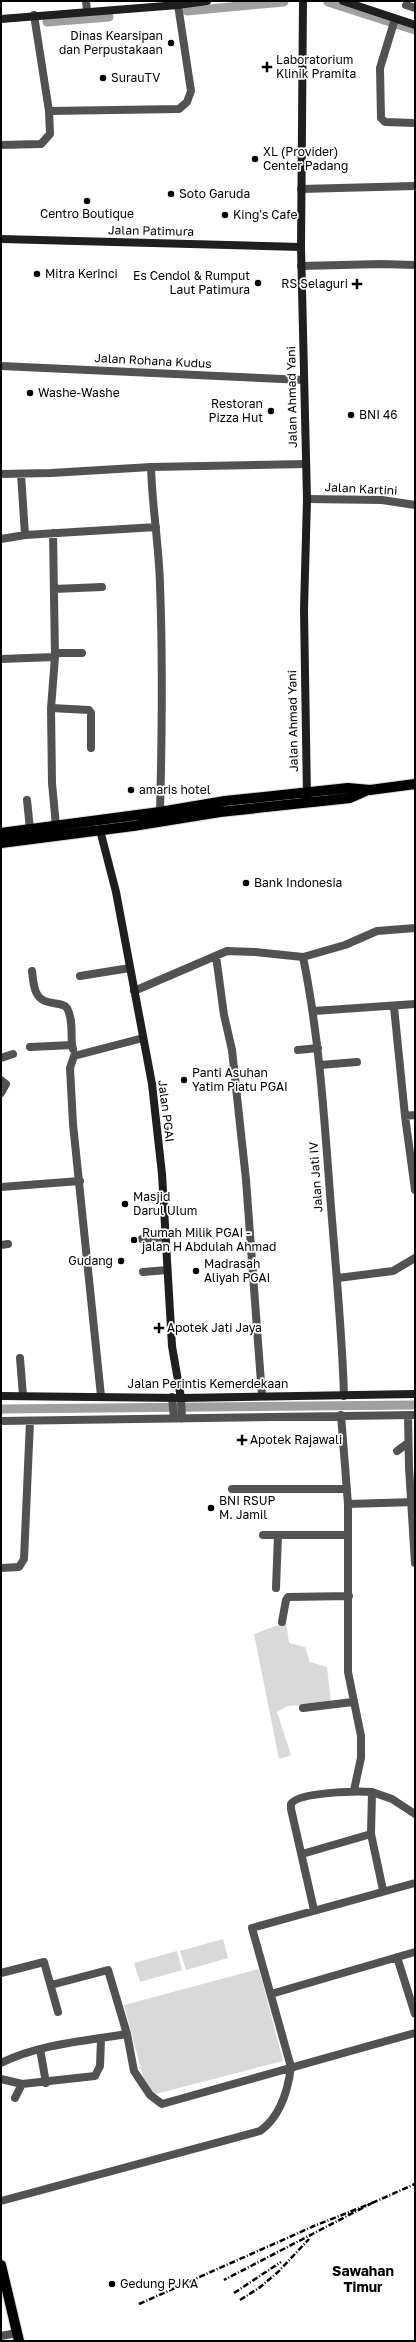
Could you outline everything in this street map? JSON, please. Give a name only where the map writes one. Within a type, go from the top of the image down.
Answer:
[{"type":"main road","points":[[1,843],[220,812],[307,798],[348,788],[370,790],[415,784]]},
{"type":"main road","points":[[1,833],[160,812],[225,801],[307,798]]},
{"type":"main road","points":[[1,2265],[18,2337]]},
{"type":"street","points":[[86,1],[87,12]]},
{"type":"street","points":[[1,19],[34,15],[178,5],[207,1]]},
{"type":"street","name":"Jalan Ahmad Yani","points":[[303,1],[301,266],[306,464],[304,633],[307,798]]},
{"type":"street","points":[[343,1],[394,23],[415,25]]},
{"type":"street","points":[[50,111],[179,109],[187,102],[191,91],[178,5]]},
{"type":"street","points":[[406,5],[415,8]]},
{"type":"street","points":[[1,145],[41,144],[50,134],[50,111],[34,15]]},
{"type":"street","points":[[394,23],[380,68],[381,118],[385,122],[415,123]]},
{"type":"street","points":[[301,189],[415,186]]},
{"type":"street","name":"Jalan Patimura","points":[[1,240],[301,247]]},
{"type":"street","points":[[301,266],[381,264],[415,265]]},
{"type":"street","name":"Jalan Rohana Kudus","points":[[1,366],[304,380]]},
{"type":"street","points":[[1,474],[151,467],[306,464]]},
{"type":"street","points":[[151,467],[160,583],[162,732],[160,812]]},
{"type":"street","points":[[21,474],[25,535]]},
{"type":"street","name":"Jalan Kartini","points":[[306,499],[382,500],[415,505]]},
{"type":"street","points":[[1,539],[25,535],[156,527]]},
{"type":"street","points":[[53,533],[55,655],[51,708],[52,783],[56,826]]},
{"type":"street","points":[[54,589],[102,587]]},
{"type":"street","points":[[1,659],[82,653]]},
{"type":"street","points":[[51,708],[89,710],[91,712],[91,748]]},
{"type":"street","points":[[28,800],[30,829]]},
{"type":"street","name":"Jalan PGAI","points":[[100,830],[116,892],[152,1084],[162,1174],[172,1346],[177,1400]]},
{"type":"street","points":[[134,991],[216,956],[234,950],[303,957],[345,945],[377,931],[415,928]]},
{"type":"street","points":[[216,956],[224,1015],[232,1050],[244,1157],[262,1396]]},
{"type":"street","name":"Jalan Jati IV","points":[[303,957],[314,1011],[320,1065],[338,1278],[344,1396]]},
{"type":"street","points":[[80,976],[130,968]]},
{"type":"street","points":[[32,970],[35,988],[40,998],[48,1004],[64,1005],[70,1015],[74,1056],[70,1068],[73,1124],[101,1396]]},
{"type":"street","points":[[314,1011],[394,1007],[415,1004]]},
{"type":"street","points":[[394,1007],[405,1116],[415,1190]]},
{"type":"street","points":[[74,1056],[143,1038]]},
{"type":"street","points":[[30,1047],[72,1045]]},
{"type":"street","points":[[298,1050],[318,1048]]},
{"type":"street","points":[[1,1058],[13,1054]]},
{"type":"street","points":[[320,1065],[357,1062]]},
{"type":"street","points":[[1,1080],[6,1084],[1,1093]]},
{"type":"street","points":[[405,1116],[415,1115]]},
{"type":"street","points":[[1,1187],[80,1181]]},
{"type":"street","points":[[142,1239],[166,1237]]},
{"type":"street","points":[[338,1278],[393,1271],[415,1258]]},
{"type":"street","points":[[143,1272],[167,1270]]},
{"type":"street","points":[[20,1358],[23,1396]]},
{"type":"street","name":"Jalan Perintis Kemerdekaan","points":[[1,1396],[101,1396],[177,1400],[262,1396],[415,1394]]},
{"type":"street","points":[[177,1400],[177,1415]]},
{"type":"street","points":[[1,1421],[177,1415],[411,1415],[408,1443],[412,1482],[415,1563]]},
{"type":"street","points":[[341,1415],[348,1504],[348,1672],[361,1736],[361,1758],[354,1790]]},
{"type":"street","points":[[1,1568],[19,1567],[24,1559],[30,1421]]},
{"type":"street","points":[[398,1451],[408,1443]]},
{"type":"street","points":[[232,1489],[347,1489]]},
{"type":"street","points":[[348,1504],[413,1502]]},
{"type":"street","points":[[263,1535],[348,1535]]},
{"type":"street","points":[[276,1588],[278,1535]]},
{"type":"street","points":[[282,1622],[286,1600],[288,1597],[349,1596]]},
{"type":"street","points":[[303,1708],[353,1702]]},
{"type":"street","points":[[314,1910],[291,1809],[293,1801],[300,1798],[354,1790],[372,1792],[392,1799],[415,1814]]},
{"type":"street","points":[[372,1792],[371,1834],[383,1890]]},
{"type":"street","points":[[302,1854],[371,1834]]},
{"type":"street","points":[[1,2201],[260,2131],[272,2120],[289,2083],[291,2067],[252,1928],[383,1890],[415,1883]]},
{"type":"street","points":[[271,1994],[415,1952]]},
{"type":"street","points":[[398,1957],[415,2014]]},
{"type":"street","points":[[1,1973],[43,1961],[58,2012]]},
{"type":"street","points":[[51,1985],[108,1970],[127,2034],[134,2071],[159,2104],[415,2033]]},
{"type":"street","points":[[1,2063],[22,2054],[40,2049],[127,2034]]},
{"type":"street","points":[[1,2079],[22,2084],[98,2074],[100,2066],[101,2039]]},
{"type":"street","points":[[40,2049],[46,2082]]},
{"type":"street","points":[[15,2098],[22,2084]]},
{"type":"street","points":[[1,2336],[18,2337]]},
{"type":"shaded area","points":[[286,1622],[289,1643],[305,1647],[310,1662],[327,1667],[331,1703],[287,1706],[277,1712],[291,1755],[279,1759],[254,1634]]},
{"type":"shaded area","points":[[223,1939],[228,1958],[186,1970],[180,1951]]},
{"type":"shaded area","points":[[177,1951],[182,1970],[140,1982],[134,1963]]},
{"type":"shaded area","points":[[259,1969],[283,2061],[148,2096],[124,2005]]},
{"type":"waterway","points":[[187,11],[284,2]]},
{"type":"waterway","points":[[328,2],[415,30]]},
{"type":"waterway","points":[[47,22],[109,17]]},
{"type":"waterway","points":[[1,1409],[415,1405]]},
{"type":"railway","points":[[372,2203],[415,2184]]},
{"type":"railway","points":[[139,2304],[314,2226],[372,2203],[224,2280]]},
{"type":"railway","points":[[240,2300],[259,2288],[278,2272],[309,2239]]},
{"type":"railway","points":[[234,2293],[281,2262]]},
{"type":"place","name":"Dinas Kearsipan dan Perpustakaan","points":[[171,43]]},
{"type":"place","name":"Laboratorium Klinik Pramita","points":[[267,67]]},
{"type":"place","name":"SurauTV","points":[[103,78]]},
{"type":"place","name":"XL (Provider) Center Padang","points":[[255,159]]},
{"type":"place","name":"Soto Garuda","points":[[171,194]]},
{"type":"place","name":"Centro Boutique","points":[[87,201]]},
{"type":"place","name":"King's Cafe","points":[[225,215]]},
{"type":"place","name":"Mitra Kerinci","points":[[37,274]]},
{"type":"place","name":"Es Cendol & Rumput Laut Patimura","points":[[258,283]]},
{"type":"place","name":"RS Selaguri","points":[[357,284]]},
{"type":"place","name":"Washe-Washe","points":[[30,393]]},
{"type":"place","name":"Restoran Pizza Hut","points":[[271,411]]},
{"type":"place","name":"BNI 46","points":[[351,415]]},
{"type":"place","name":"amaris hotel","points":[[131,790]]},
{"type":"place","name":"Bank Indonesia","points":[[246,883]]},
{"type":"place","name":"Panti Asuhan Yatim Piatu PGAI","points":[[184,1080]]},
{"type":"place","name":"Masjid Darul Ulum","points":[[125,1204]]},
{"type":"place","name":"Rumah Milik PGAI - jalan H Abdulah Ahmad","points":[[134,1240]]},
{"type":"place","name":"Gudang","points":[[121,1261]]},
{"type":"place","name":"Madrasah Aliyah PGAI","points":[[196,1271]]},
{"type":"place","name":"Apotek Jati Jaya","points":[[159,1328]]},
{"type":"place","name":"Apotek Rajawali","points":[[242,1440]]},
{"type":"place","name":"BNI RSUP M. Jamil","points":[[211,1508]]},
{"type":"place","name":"Gedung PJKA","points":[[112,2284]]},
{"type":"district","name":"Sawahan Timur","points":[[363,2280]]}]
